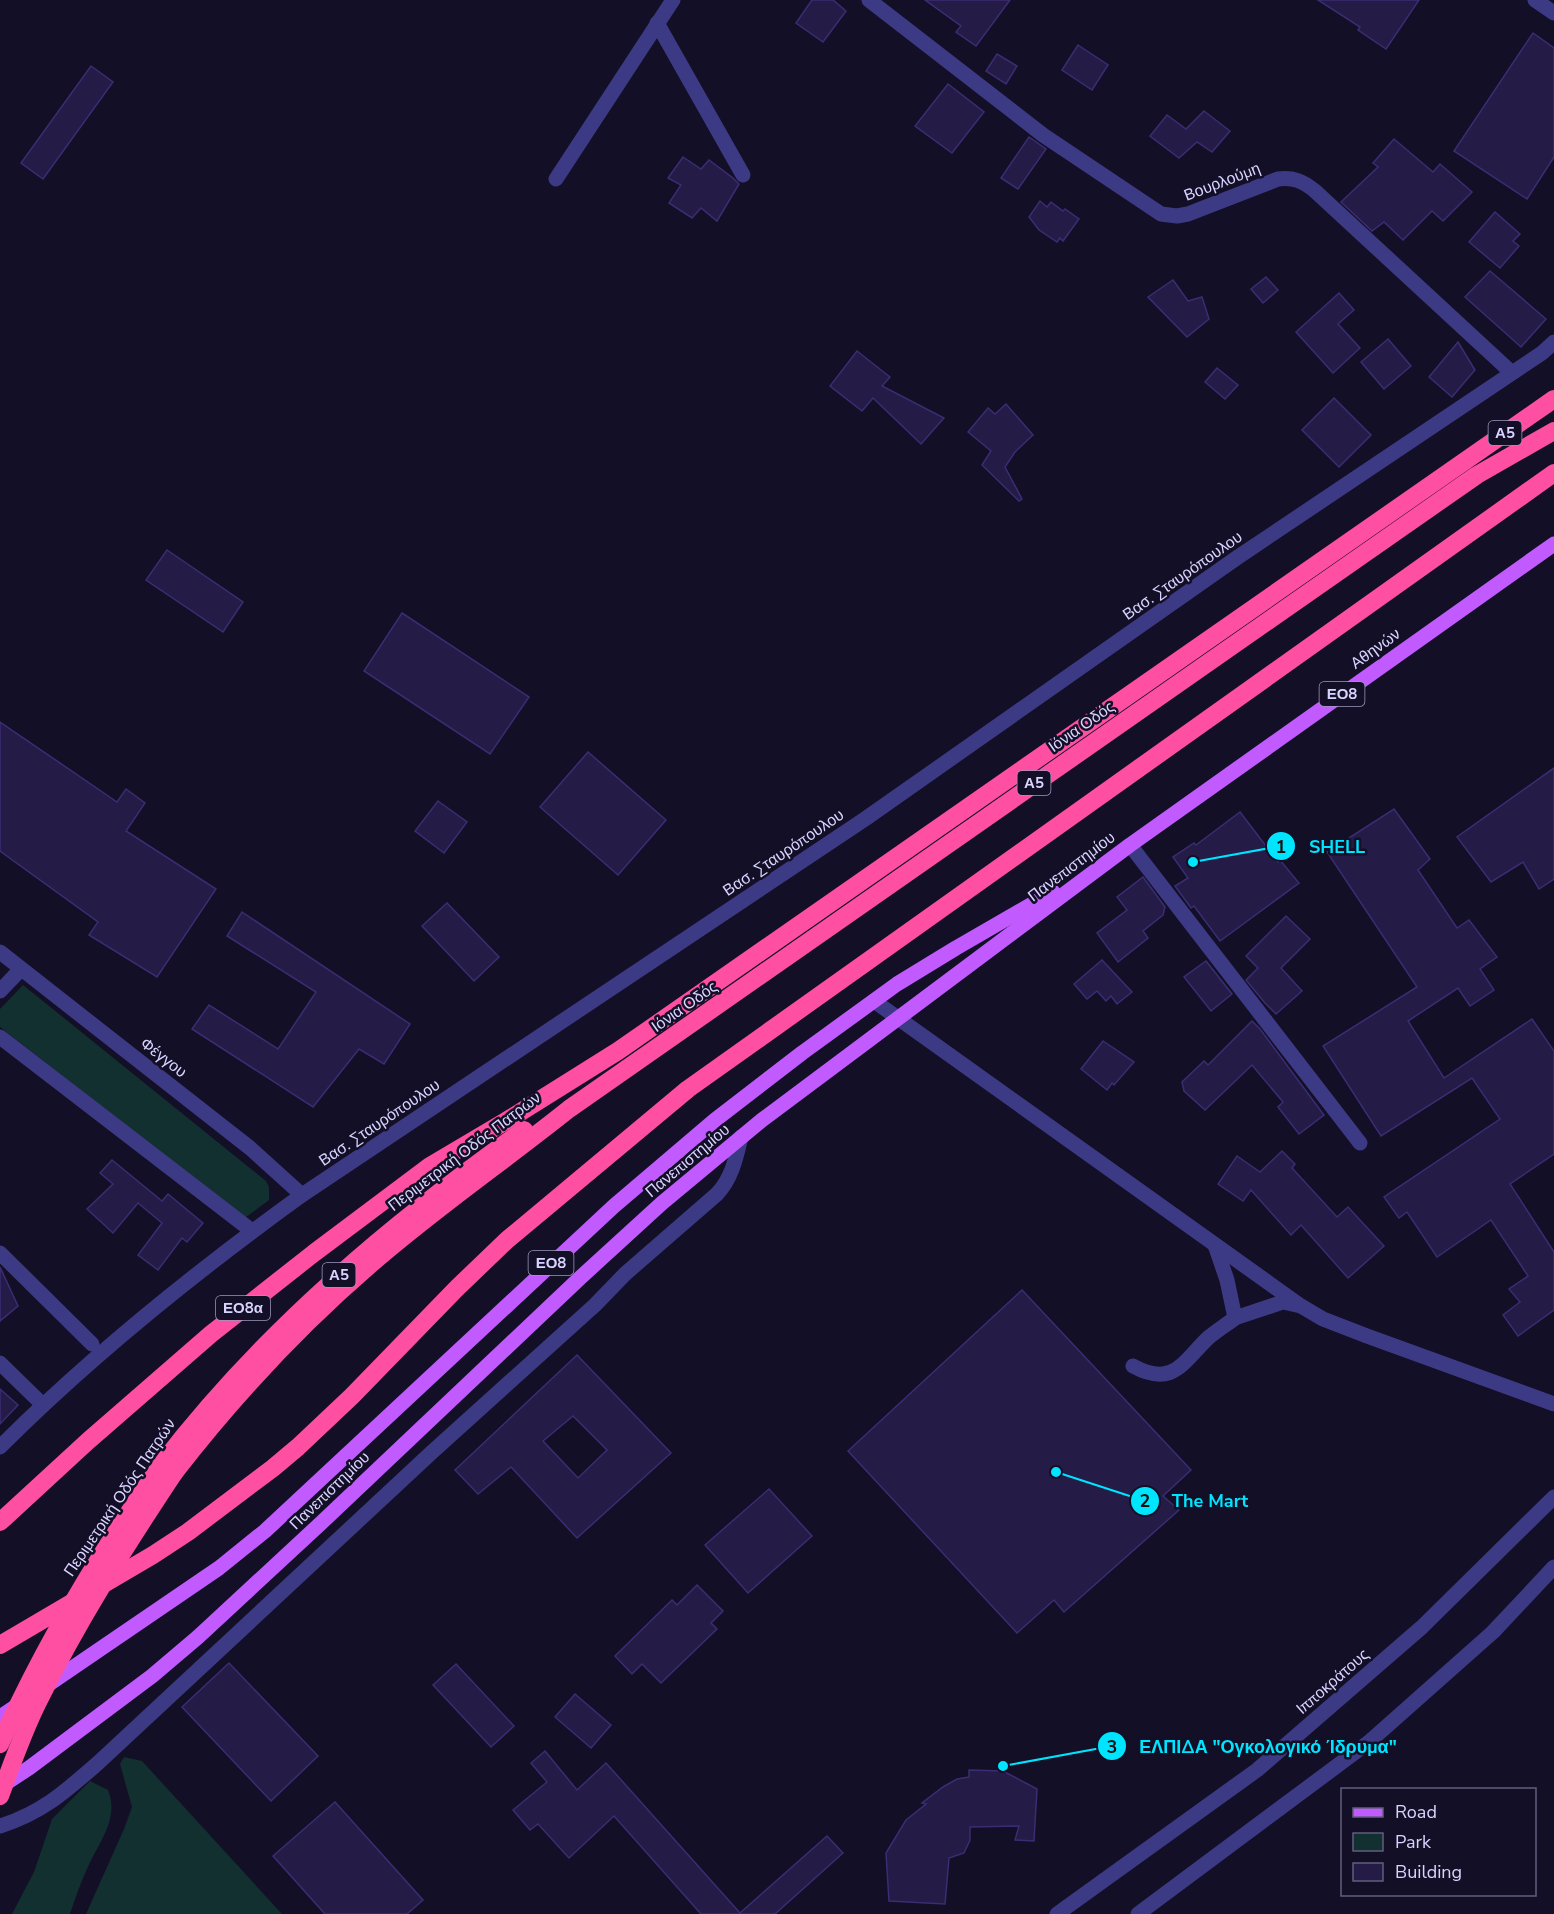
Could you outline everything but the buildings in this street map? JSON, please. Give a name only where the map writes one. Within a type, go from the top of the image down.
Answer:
[{"type":"highway","name":"Ιόνια Οδός","points":[[618,1051],[1554,399]]},
{"type":"highway","name":"Ιόνια Οδός","points":[[521,1147],[569,1109],[1477,475],[1554,431]]},
{"type":"highway","points":[[0,1645],[153,1555],[188,1532],[273,1468],[344,1404],[456,1288],[507,1240],[688,1089],[1554,473]]},
{"type":"highway","name":"Περιμετρική Οδός Πατρών","points":[[0,1796],[37,1704],[71,1639],[196,1419],[279,1332],[369,1249],[462,1174],[546,1115],[618,1051]]},
{"type":"highway","name":"ΕΟ8α","points":[[0,1522],[88,1441],[211,1334],[314,1253],[430,1166],[618,1051]]},
{"type":"highway","name":"Περιμετρική Οδός Πατρών","points":[[0,1744],[57,1628],[124,1518],[167,1469],[198,1442],[250,1383],[334,1297],[435,1212],[521,1147]]},
{"type":"main road","name":"Αθηνών","points":[[1130,845],[1554,544]]},
{"type":"main road","name":"Πανεπιστημίου","points":[[0,1717],[210,1575],[265,1531],[637,1185],[741,1100],[874,1001],[937,959],[1130,845]]},
{"type":"main road","name":"Πανεπιστημίου","points":[[0,1787],[152,1676],[198,1637],[572,1285],[662,1203],[741,1137],[1130,845]]},
{"type":"street","points":[[556,179],[674,0]]},
{"type":"street","name":"Βουρλούμη","points":[[869,0],[1042,135],[1161,214],[1177,216],[1198,212],[1278,179],[1290,178],[1308,185],[1511,372]]},
{"type":"street","points":[[1535,0],[1554,13]]},
{"type":"street","points":[[657,23],[743,175]]},
{"type":"street","name":"Βασ. Σταυρόπουλου","points":[[0,1447],[43,1405],[144,1318],[252,1231],[303,1194],[873,813],[1238,557],[1542,353],[1554,342]]},
{"type":"street","points":[[1130,845],[1360,1143]]},
{"type":"street","name":"Φέγγου","points":[[0,952],[236,1136],[303,1194]]},
{"type":"street","points":[[0,991],[21,969]]},
{"type":"street","points":[[874,1001],[1301,1306],[1323,1319],[1554,1404]]},
{"type":"street","points":[[0,1037],[252,1231]]},
{"type":"street","points":[[0,1826],[57,1799],[98,1764],[431,1453],[595,1305],[625,1274],[717,1194],[725,1186],[730,1176],[741,1137]]},
{"type":"street","points":[[1215,1245],[1227,1280],[1235,1318]]},
{"type":"street","points":[[0,1253],[92,1344]]},
{"type":"street","points":[[1133,1366],[1145,1373],[1160,1375],[1179,1369],[1209,1338],[1235,1318],[1282,1302],[1301,1306]]},
{"type":"street","points":[[0,1363],[43,1405]]},
{"type":"street","name":"Ιπποκράτους","points":[[1057,1914],[1257,1770],[1422,1627],[1554,1497]]},
{"type":"street","points":[[1138,1914],[1369,1742],[1493,1632],[1554,1567]]},
{"type":"green space","points":[[23,985],[266,1181],[269,1187],[269,1200],[245,1218],[0,1027],[0,1009]]},
{"type":"green space","points":[[124,1757],[142,1761],[282,1914],[86,1914],[132,1807],[120,1764]]},
{"type":"green space","points":[[90,1781],[108,1790],[111,1801],[110,1821],[84,1875],[70,1914],[12,1914],[34,1872],[52,1819]]},
{"type":"place","name":"SHELL","points":[[1193,862]]},
{"type":"place","name":"The Mart","points":[[1056,1472]]},
{"type":"place","name":"ΕΛΠΙΔΑ \"Ογκολογικό Ίδρυμα\"","points":[[1003,1766]]}]
